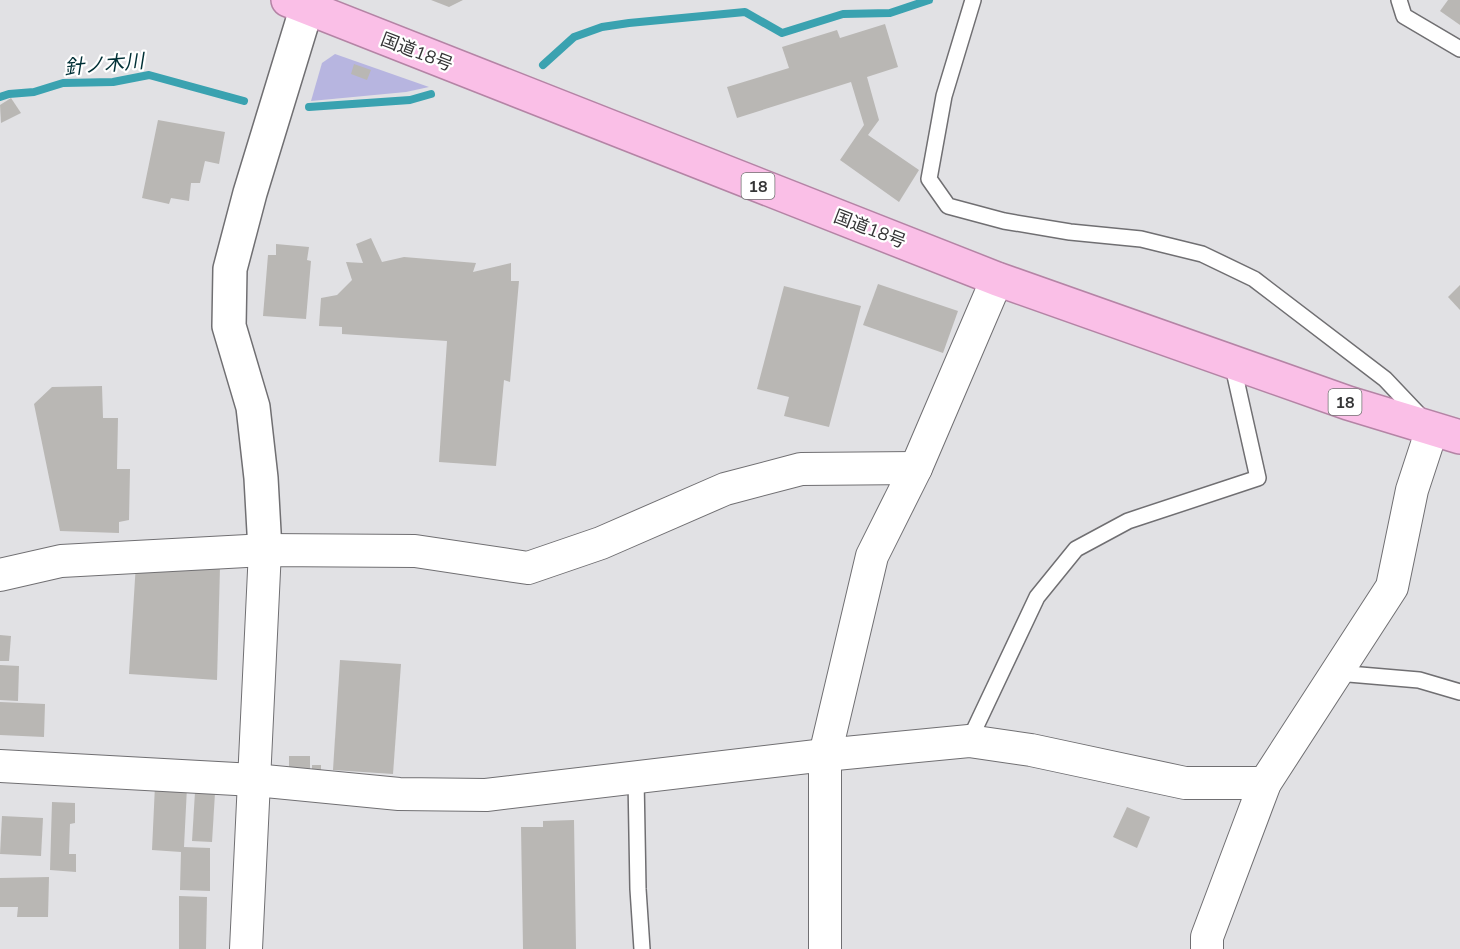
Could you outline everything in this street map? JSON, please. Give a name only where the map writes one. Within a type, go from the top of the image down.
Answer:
[{"type":"highway","name":"国道18号","points":[[301,3],[997,279],[1348,403],[1446,433]]},
{"type":"street","points":[[246,949],[265,550],[261,478],[253,407],[229,326],[230,270],[301,3]]},
{"type":"street","points":[[825,949],[825,755],[872,556],[916,468],[997,279]]},
{"type":"street","points":[[1207,949],[1207,937],[1265,783],[1392,587],[1412,490],[1446,433]]},
{"type":"street","points":[[0,575],[62,561],[265,550],[415,551],[528,568],[601,543],[725,489],[801,470],[916,468]]},
{"type":"street","points":[[0,766],[254,780],[399,794],[486,795],[825,755],[969,741],[1031,750],[1185,783],[1265,783]]},
{"type":"lane","points":[[973,0],[945,96],[930,179],[948,206],[1004,221],[1070,232],[1140,239],[1202,254],[1254,279],[1385,379],[1446,433]]},
{"type":"lane","points":[[1399,0],[1404,16],[1460,49]]},
{"type":"lane","points":[[969,741],[1037,597],[1076,549],[1128,521],[1258,478],[1232,362]]},
{"type":"lane","points":[[1337,673],[1419,680],[1460,692]]},
{"type":"lane","points":[[636,778],[642,949]]},
{"type":"shaded area","points":[[335,54],[429,87],[406,92],[311,101],[322,63]]},
{"type":"building","points":[[431,0],[463,0],[449,7]]},
{"type":"building","points":[[1448,0],[1460,0],[1460,25],[1440,11]]},
{"type":"building","points":[[885,24],[898,67],[867,77],[879,120],[868,135],[919,170],[899,202],[840,160],[864,125],[851,82],[737,118],[727,87],[789,68],[782,47],[837,30],[840,38]]},
{"type":"building","points":[[354,64],[371,70],[367,80],[351,74]]},
{"type":"building","points":[[11,98],[21,113],[1,123],[0,105]]},
{"type":"building","points":[[158,120],[225,132],[219,164],[205,161],[200,183],[191,183],[189,201],[171,198],[169,204],[142,198]]},
{"type":"building","points":[[371,238],[382,262],[404,257],[476,263],[473,272],[511,263],[511,281],[519,281],[510,382],[504,380],[496,466],[439,462],[447,341],[342,334],[342,327],[319,326],[321,298],[337,295],[352,280],[346,262],[363,263],[356,244]]},
{"type":"building","points":[[276,244],[309,247],[307,260],[311,261],[306,319],[263,316],[268,255],[276,255]]},
{"type":"building","points":[[878,284],[958,311],[943,353],[863,325]]},
{"type":"building","points":[[1460,285],[1460,310],[1448,297]]},
{"type":"building","points":[[784,286],[861,306],[829,427],[784,416],[789,397],[757,389]]},
{"type":"building","points":[[102,386],[103,418],[118,418],[117,469],[130,469],[129,520],[119,522],[119,533],[60,531],[34,404],[52,387]]},
{"type":"building","points":[[136,563],[220,567],[217,680],[129,674]]},
{"type":"building","points":[[0,635],[11,636],[9,661],[0,661]]},
{"type":"building","points":[[340,660],[401,664],[393,774],[333,770]]},
{"type":"building","points":[[0,665],[19,666],[18,701],[0,700]]},
{"type":"building","points":[[0,702],[45,704],[44,737],[0,735]]},
{"type":"building","points":[[289,756],[310,756],[310,776],[289,776]]},
{"type":"building","points":[[312,765],[321,765],[321,775],[312,775]]},
{"type":"building","points":[[155,785],[187,787],[184,847],[210,848],[210,891],[180,890],[181,852],[152,850]]},
{"type":"building","points":[[195,792],[215,793],[212,842],[192,841]]},
{"type":"building","points":[[52,802],[75,803],[75,823],[70,824],[69,854],[76,854],[76,872],[50,870]]},
{"type":"building","points":[[1127,807],[1150,817],[1137,848],[1113,837]]},
{"type":"building","points":[[2,816],[43,818],[41,856],[0,854]]},
{"type":"building","points":[[574,820],[576,949],[523,949],[521,827],[543,827],[543,821]]},
{"type":"building","points":[[49,877],[48,917],[17,917],[18,907],[0,907],[0,878]]},
{"type":"building","points":[[179,896],[207,897],[206,949],[179,949]]},
{"type":"waterway","name":"針ノ木川","points":[[543,65],[574,37],[602,27],[745,12],[782,33],[843,14],[890,13],[929,0]]},
{"type":"waterway","name":"針ノ木川","points":[[0,97],[34,92],[63,83],[113,82],[149,75],[244,101]]},
{"type":"waterway","name":"針ノ木川","points":[[309,107],[410,100],[431,94]]}]
